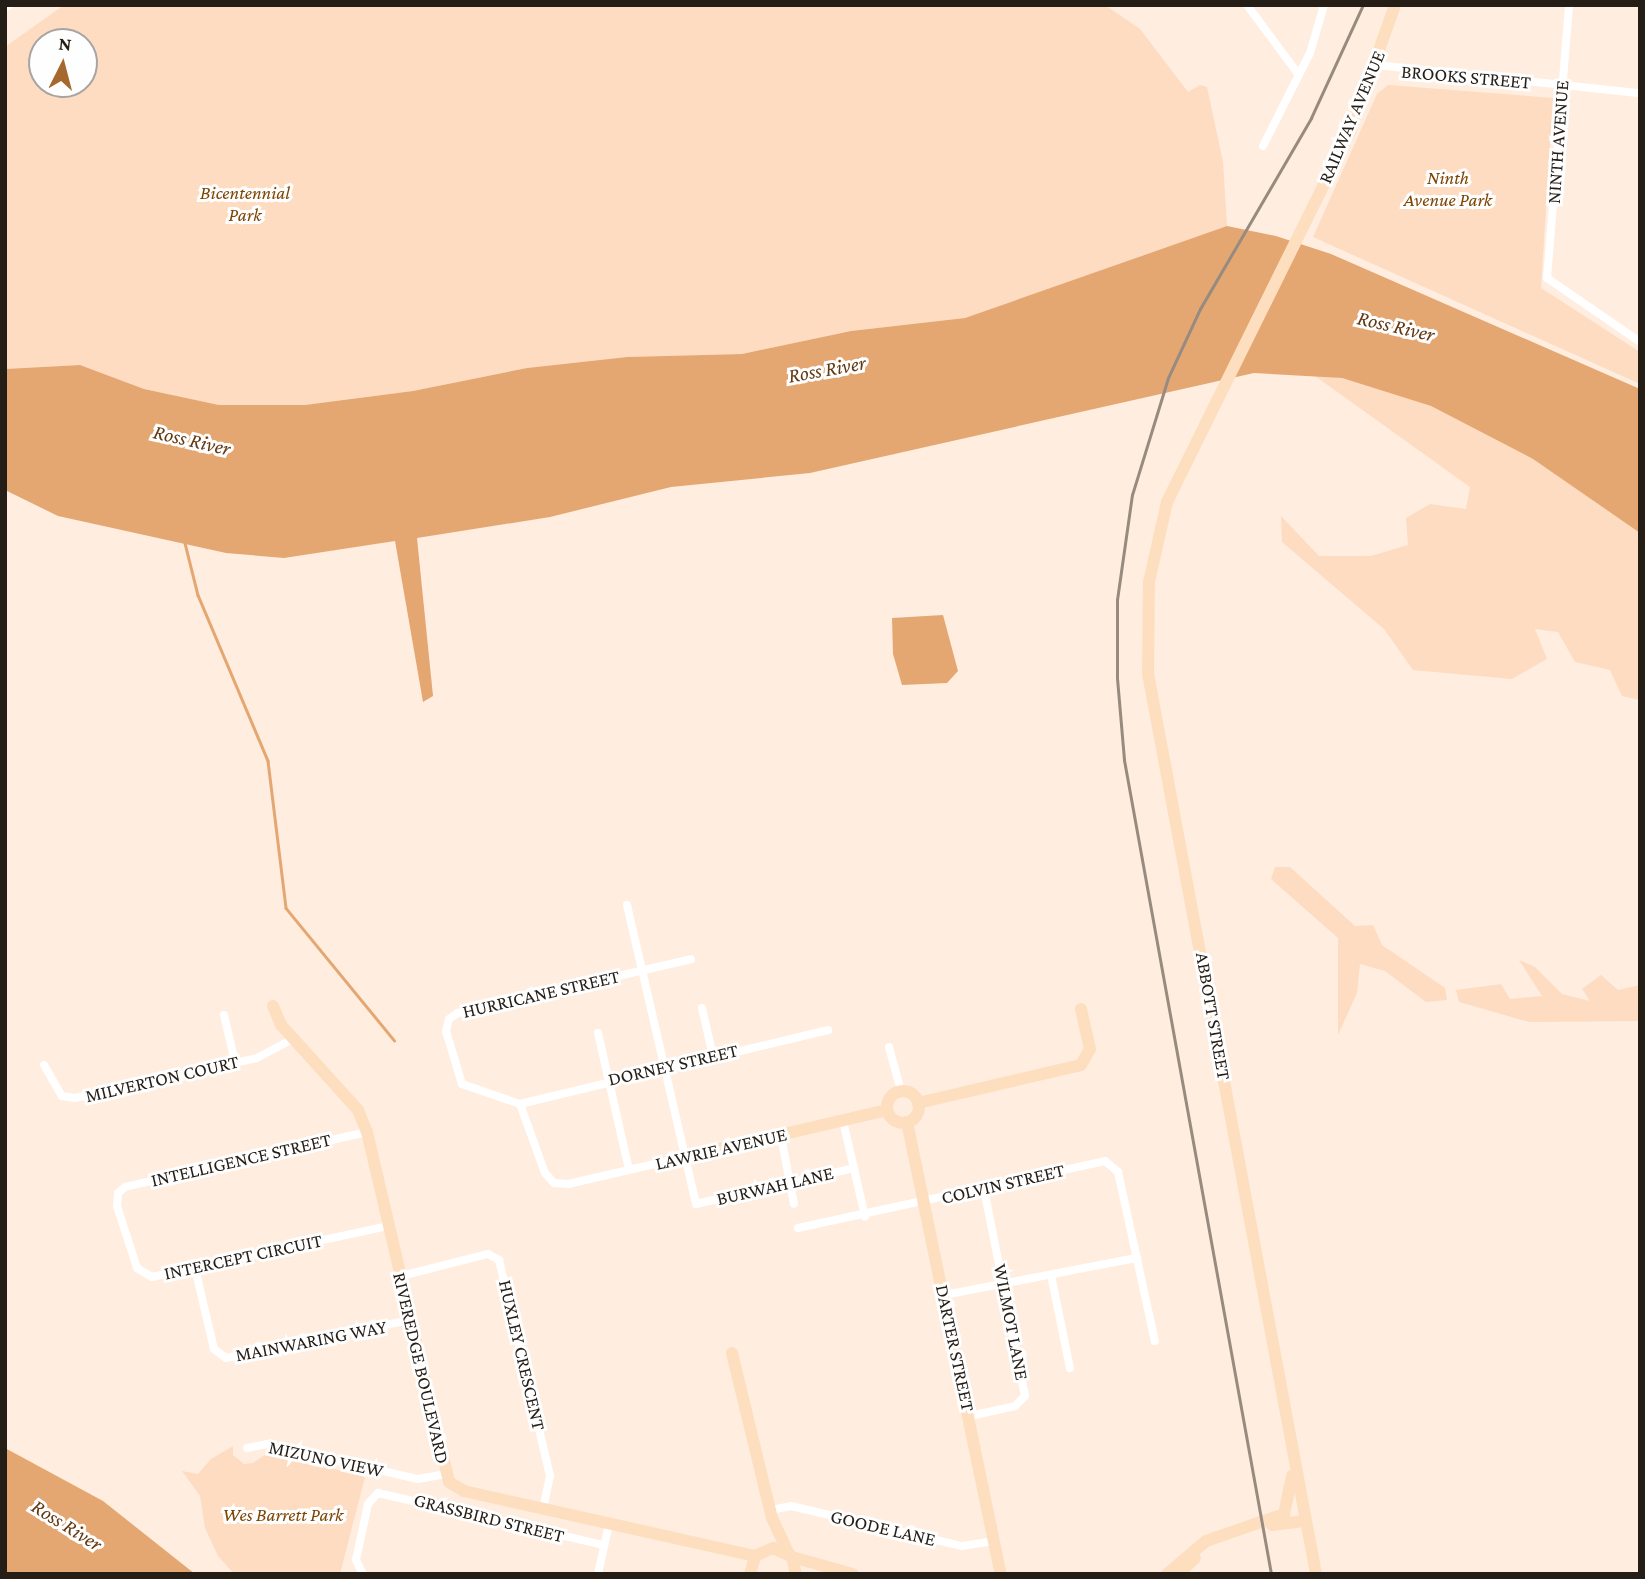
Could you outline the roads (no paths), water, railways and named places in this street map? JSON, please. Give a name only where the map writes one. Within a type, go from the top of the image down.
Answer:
[{"type":"street","points":[[1247,5],[1299,75]]},
{"type":"street","points":[[1263,146],[1299,75],[1324,5]]},
{"type":"street","name":"RAILWAY AVENUE","points":[[1187,460],[1304,226],[1376,65],[1395,5]]},
{"type":"street","name":"NINTH AVENUE","points":[[1569,5],[1547,278],[1640,342]]},
{"type":"street","name":"BROOKS STREET","points":[[1376,65],[1640,93]]},
{"type":"street","name":"ABBOTT STREET","points":[[1187,460],[1156,542],[1149,582],[1148,674],[1316,1574]]},
{"type":"street","points":[[627,905],[685,1157]]},
{"type":"street","points":[[642,970],[691,959]]},
{"type":"street","name":"HURRICANE STREET","points":[[520,1104],[458,1080],[446,1031],[449,1019],[458,1013],[642,970]]},
{"type":"street","name":"RIVEREDGE BOULEVARD","points":[[273,1006],[292,1039],[358,1110],[367,1132],[409,1320],[426,1372],[445,1474],[449,1482],[464,1491],[724,1551],[790,1555]]},
{"type":"street","points":[[702,1008],[713,1056]]},
{"type":"street","points":[[918,1103],[1081,1065],[1090,1049],[1081,1009]]},
{"type":"street","points":[[224,1015],[235,1062]]},
{"type":"street","name":"DORNEY STREET","points":[[520,1104],[608,1079],[828,1030]]},
{"type":"street","points":[[598,1033],[629,1170]]},
{"type":"street","name":"MILVERTON COURT","points":[[44,1065],[62,1096],[75,1098],[267,1055],[292,1039]]},
{"type":"street","points":[[889,1047],[901,1091]]},
{"type":"street","points":[[901,1091],[911,1094],[918,1103],[915,1116],[907,1122],[892,1119],[887,1110],[891,1096],[901,1091]]},
{"type":"street","name":"LAWRIE AVENUE","points":[[520,1104],[545,1173],[554,1183],[629,1170],[887,1110]]},
{"type":"street","points":[[843,1121],[865,1216]]},
{"type":"street","name":"DARTER STREET","points":[[907,1122],[1001,1574]]},
{"type":"street","name":"INTELLIGENCE STREET","points":[[118,1194],[125,1187],[367,1132]]},
{"type":"street","points":[[781,1136],[794,1204]]},
{"type":"street","name":"BURWAH LANE","points":[[685,1157],[696,1203],[854,1168]]},
{"type":"street","name":"COLVIN STREET","points":[[798,1228],[865,1216],[1099,1161],[1111,1163],[1118,1172],[1137,1258]]},
{"type":"street","name":"WILMOT LANE","points":[[970,1416],[1015,1406],[1025,1396],[984,1188]]},
{"type":"street","name":"INTERCEPT CIRCUIT","points":[[118,1194],[117,1206],[140,1273],[152,1277],[388,1226]]},
{"type":"street","name":"HUXLEY CRESCENT","points":[[401,1276],[488,1254],[499,1260],[550,1476],[543,1509]]},
{"type":"street","points":[[944,1295],[1137,1258],[1155,1341]]},
{"type":"street","name":"MAINWARING WAY","points":[[195,1268],[214,1349],[226,1358],[409,1320]]},
{"type":"street","points":[[1051,1275],[1070,1368]]},
{"type":"street","points":[[732,1353],[771,1514],[796,1574]]},
{"type":"street","name":"MIZUNO VIEW","points":[[247,1448],[267,1444],[418,1479],[445,1474]]},
{"type":"street","points":[[1167,1574],[1191,1550],[1228,1530],[1284,1514],[1290,1502],[1293,1458]]},
{"type":"street","name":"GRASSBIRD STREET","points":[[363,1574],[355,1560],[375,1493],[604,1545]]},
{"type":"street","name":"GOODE LANE","points":[[771,1514],[791,1506],[962,1546],[995,1541]]},
{"type":"street","points":[[750,1573],[760,1553],[771,1514]]},
{"type":"street","points":[[1178,1574],[1205,1550],[1229,1538],[1258,1527],[1307,1521]]},
{"type":"street","points":[[598,1574],[609,1524]]},
{"type":"street","name":"RIVEREDGE BOULEVARD","points":[[724,1551],[750,1573]]},
{"type":"street","points":[[790,1555],[853,1574]]},
{"type":"water","name":"Ross River","points":[[1227,226],[1276,236],[1331,254],[1640,389],[1640,533],[1533,459],[1431,406],[1342,378],[1254,373],[810,473],[671,487],[550,517],[417,538],[433,696],[423,702],[395,541],[284,558],[226,553],[58,516],[5,490],[5,369],[80,365],[144,389],[219,405],[305,405],[413,391],[527,368],[627,357],[742,354],[851,331],[965,318]]},
{"type":"water","points":[[943,615],[958,671],[947,683],[902,685],[893,654],[892,618]]},
{"type":"water","name":"Ross River","points":[[5,1448],[103,1501],[195,1574],[5,1574]]},
{"type":"waterway","points":[[185,543],[198,595],[268,761],[286,908],[394,1040]]},
{"type":"railway","points":[[1271,1574],[1124,760],[1117,678],[1117,600],[1132,495],[1168,378],[1200,309],[1311,118],[1363,5]]},
{"type":"park label","name":"Ninth Avenue Park","points":[[1448,189]]},
{"type":"park label","name":"Bicentennial Park","points":[[245,204]]},
{"type":"park label","name":"Wes Barrett Park","points":[[283,1515]]}]
